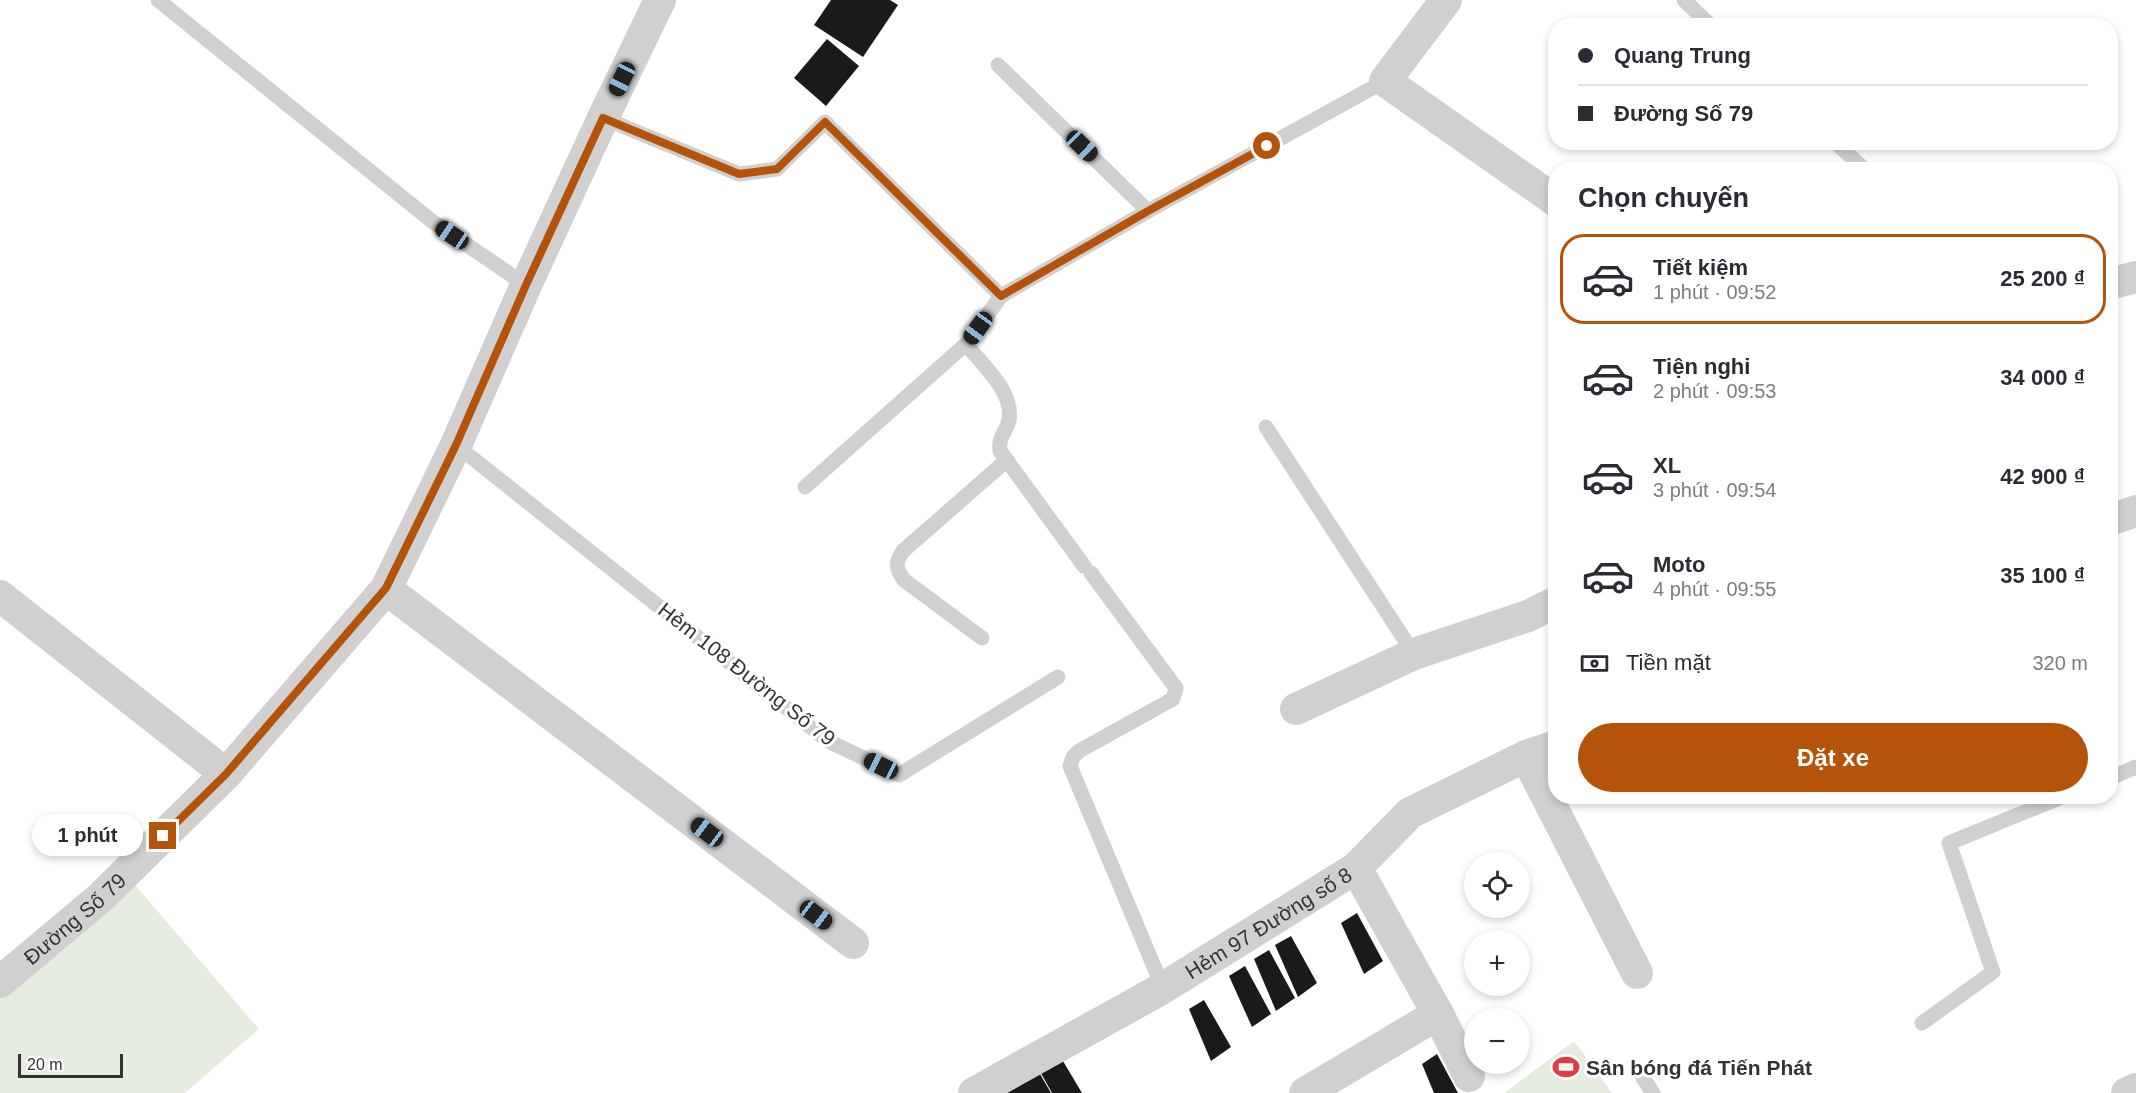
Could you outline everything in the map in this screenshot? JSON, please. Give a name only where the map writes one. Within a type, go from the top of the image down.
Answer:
[{"type":"street","name":"Đường Số 79","points":[[0,982],[100,898],[226,774],[386,588],[456,445],[526,285],[660,0]]},
{"type":"street","points":[[1446,0],[1386,81],[1548,195]]},
{"type":"street","points":[[2118,283],[2136,277]]},
{"type":"street","points":[[2118,518],[2136,512]]},
{"type":"street","points":[[386,588],[853,943]]},
{"type":"street","points":[[0,596],[226,774]]},
{"type":"street","points":[[1296,709],[1414,654],[1528,616],[1548,606]]},
{"type":"street","name":"Hẻm 97 Đường số 8","points":[[974,1093],[1164,988],[1356,868],[1410,813],[1526,756],[1548,749]]},
{"type":"street","points":[[1526,756],[1548,799]]},
{"type":"street","points":[[1551,804],[1637,973]]},
{"type":"street","points":[[1356,868],[1438,1014],[1469,1076]]},
{"type":"street","points":[[1305,1093],[1438,1014]]},
{"type":"street","points":[[2127,1093],[2136,1089]]},
{"type":"lane","points":[[158,0],[433,222],[526,285]]},
{"type":"lane","points":[[1684,0],[1703,18]]},
{"type":"lane","points":[[998,65],[1148,211]]},
{"type":"lane","points":[[805,487],[966,344],[1001,296],[1148,211],[1386,81]]},
{"type":"lane","points":[[603,118],[739,174],[777,169],[825,122],[1001,296]]},
{"type":"lane","points":[[1844,150],[1856,162]]},
{"type":"lane","points":[[966,344],[1006,393],[1009,421],[999,440],[1000,451],[1176,687],[1173,699],[1079,751],[1073,757],[1070,766],[1164,988]]},
{"type":"lane","points":[[1266,426],[1414,654]]},
{"type":"lane","name":"Hẻm 108 Đường Số 79","points":[[456,445],[828,741],[899,775],[1058,677]]},
{"type":"lane","points":[[982,638],[904,580],[897,571],[897,560],[903,551],[1007,460]]},
{"type":"lane","points":[[2118,775],[2136,767]]},
{"type":"lane","points":[[1922,1023],[1993,972],[1949,843],[2044,804]]},
{"type":"lane","points":[[1643,1078],[1653,1093]]},
{"type":"shaded area","points":[[134,884],[259,1029],[185,1093],[0,1093],[0,999]]},
{"type":"shaded area","name":"Sân bóng đá Tiến Phát","points":[[1574,1041],[1612,1093],[1504,1093]]},
{"type":"building","points":[[831,0],[890,0],[898,5],[863,57],[814,25]]},
{"type":"building","points":[[827,39],[859,66],[826,106],[794,78]]},
{"type":"building","points":[[1357,913],[1383,961],[1364,974],[1341,923]]},
{"type":"building","points":[[1291,936],[1317,983],[1298,997],[1275,945]]},
{"type":"building","points":[[1269,950],[1295,998],[1276,1011],[1254,959]]},
{"type":"building","points":[[1245,966],[1271,1014],[1252,1027],[1229,976]]},
{"type":"building","points":[[1204,1000],[1231,1047],[1211,1061],[1189,1009]]},
{"type":"building","points":[[1437,1054],[1458,1093],[1434,1093],[1422,1064]]},
{"type":"building","points":[[1060,1056],[1082,1093],[1052,1093],[1038,1068]]},
{"type":"building","points":[[1040,1074],[1051,1093],[1007,1093]]},
{"type":"place","name":"Sân bóng đá Tiến Phát","points":[[1566,1067]]},
{"type":"route","points":[[163,836],[226,774],[386,588],[456,445],[603,118],[739,174],[777,169],[825,122],[1001,296],[1148,211],[1267,146]]}]
